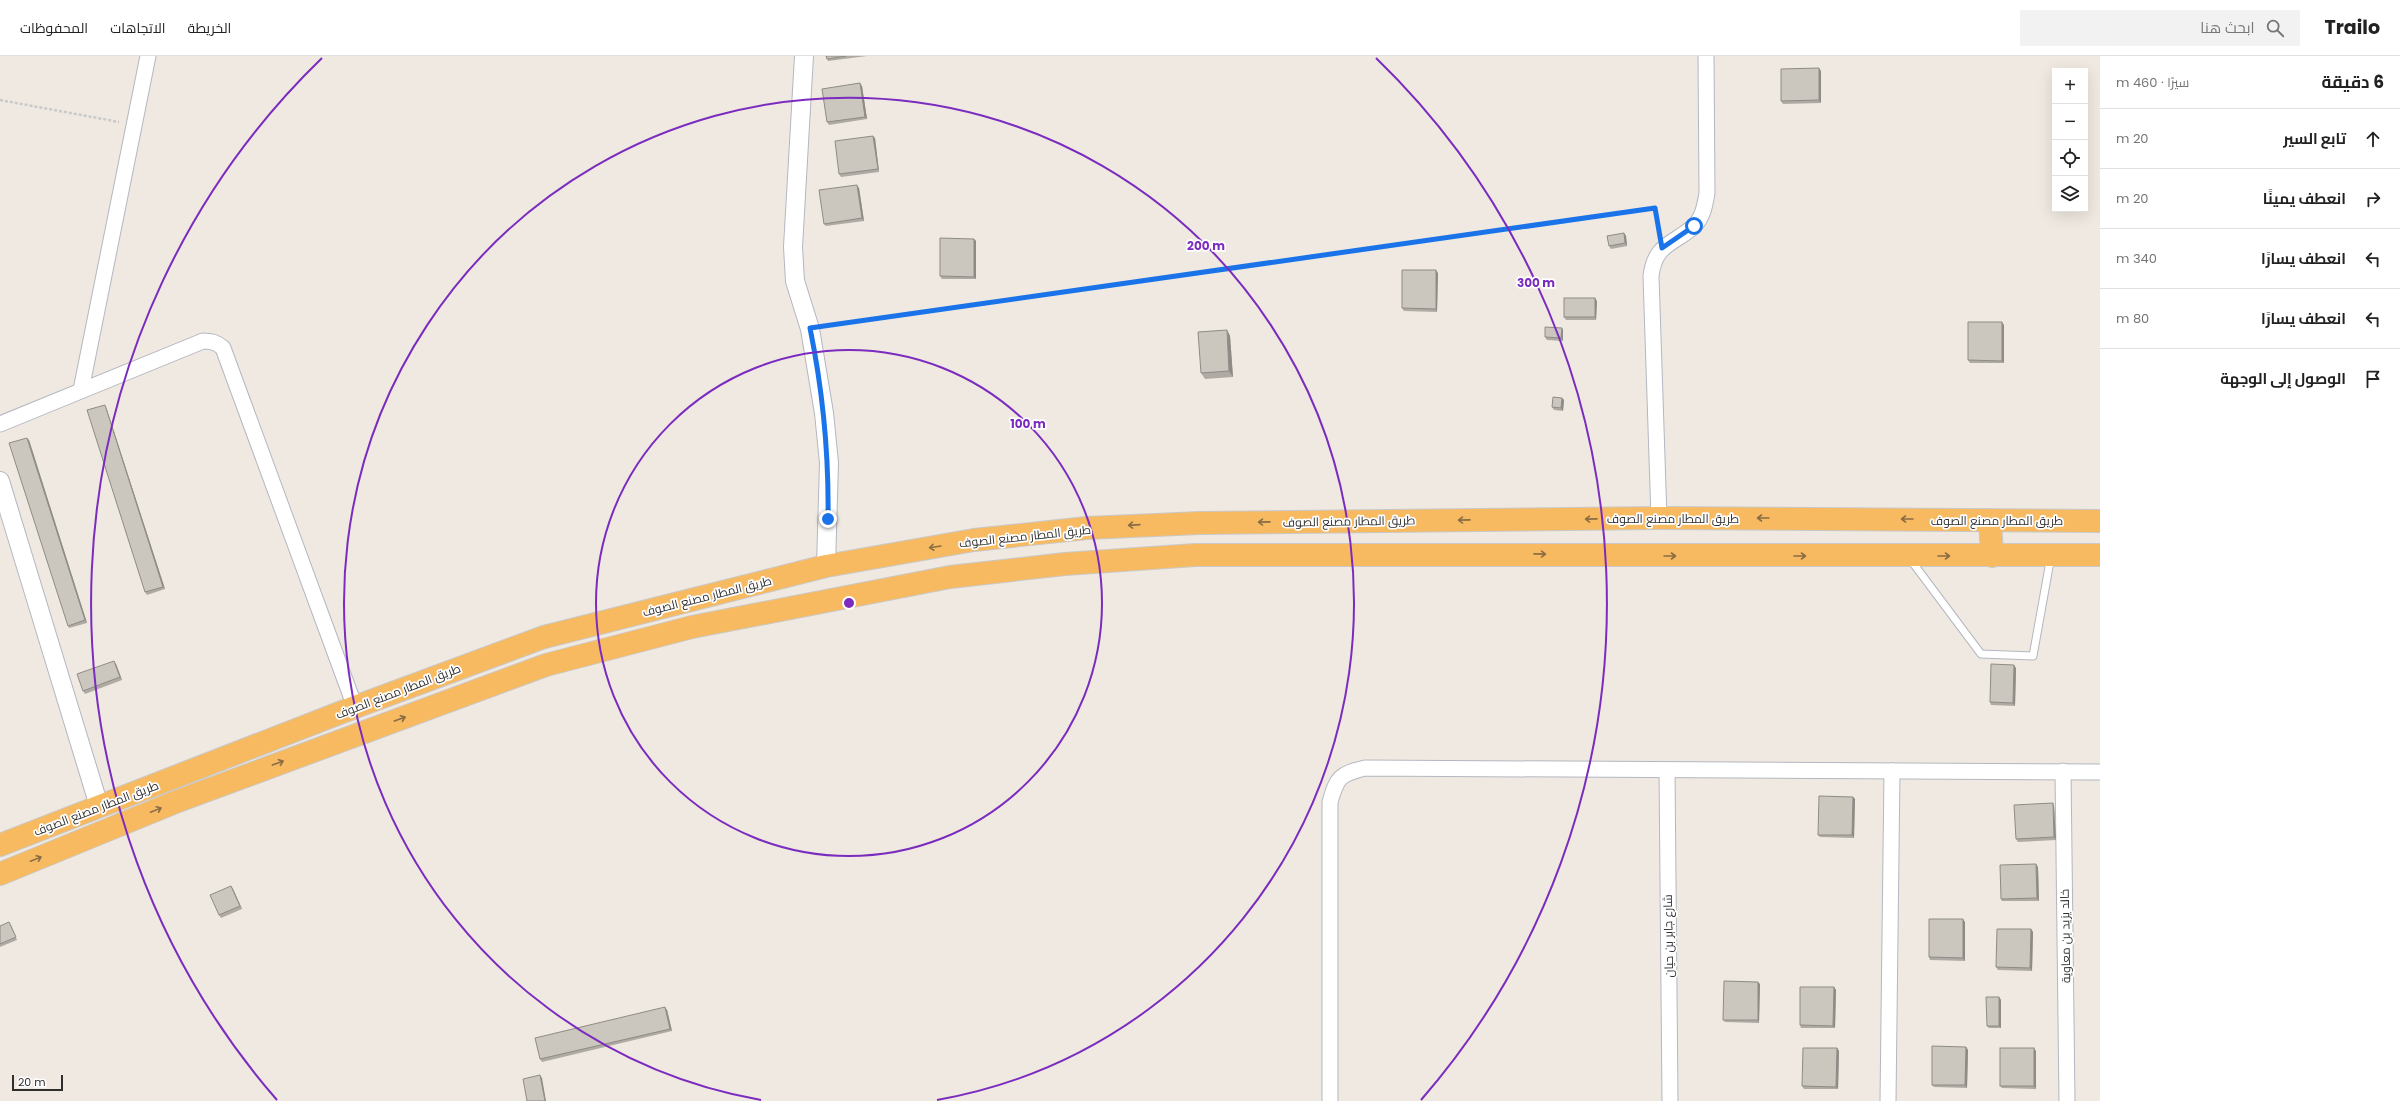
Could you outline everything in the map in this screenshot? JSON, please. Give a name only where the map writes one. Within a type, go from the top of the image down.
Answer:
[{"type":"highway","name":"طريق المطار مصنع الصوف","points":[[0,846],[355,707],[544,637],[826,566],[974,540],[1030,533],[1144,524],[1659,518],[2100,521]]},
{"type":"highway","points":[[1990,520],[1992,556]]},
{"type":"highway","name":"طريق المطار مصنع الصوف","points":[[0,874],[178,801],[546,665],[692,627],[950,577],[1065,564],[1195,555],[2100,555]]},
{"type":"highway","points":[[169,779],[178,801]]},
{"type":"street","points":[[81,390],[148,56]]},
{"type":"street","points":[[804,56],[793,247],[795,281],[810,328],[817,362],[829,463],[826,566]]},
{"type":"street","points":[[1659,518],[1651,276],[1652,263],[1662,248],[1694,226],[1704,209],[1707,193],[1706,56]]},
{"type":"street","points":[[0,424],[203,341],[210,341],[223,348],[355,707]]},
{"type":"street","points":[[0,481],[99,806]]},
{"type":"street","points":[[1330,1101],[1330,802],[1336,783],[1340,776],[1366,768],[2100,772]]},
{"type":"street","name":"شارع جابر بن حيان","points":[[1667,770],[1670,1101]]},
{"type":"street","points":[[1888,1101],[1892,771]]},
{"type":"street","name":"خالد يزيد بن معاوية","points":[[2063,771],[2067,1101]]},
{"type":"lane","points":[[1908,556],[1981,654],[2033,656],[2051,555]]},
{"type":"path","points":[[0,100],[134,125]]},
{"type":"path","points":[[810,328],[1655,208],[1662,248]]},
{"type":"building","points":[[826,56],[846,56],[827,59]]},
{"type":"building","points":[[1819,68],[1819,100],[1781,101],[1781,69]]},
{"type":"building","points":[[860,83],[865,117],[827,122],[822,89]]},
{"type":"building","points":[[873,136],[878,169],[839,174],[835,141]]},
{"type":"building","points":[[857,185],[862,218],[824,224],[819,190]]},
{"type":"building","points":[[1624,233],[1625,243],[1609,246],[1607,236]]},
{"type":"building","points":[[940,238],[974,239],[974,277],[940,276]]},
{"type":"building","points":[[1402,270],[1436,270],[1436,309],[1402,308]]},
{"type":"building","points":[[1564,298],[1595,298],[1595,317],[1564,317]]},
{"type":"building","points":[[1968,322],[2002,322],[2002,361],[1968,360]]},
{"type":"building","points":[[1545,327],[1562,328],[1561,338],[1545,337]]},
{"type":"building","points":[[1227,330],[1229,371],[1201,373],[1198,332]]},
{"type":"building","points":[[1553,397],[1562,398],[1561,408],[1552,407]]},
{"type":"building","points":[[105,405],[163,587],[145,592],[87,410]]},
{"type":"building","points":[[27,438],[85,620],[68,626],[9,443]]},
{"type":"building","points":[[114,661],[120,677],[83,691],[77,674]]},
{"type":"building","points":[[1991,664],[2014,665],[2013,703],[1990,702]]},
{"type":"building","points":[[1819,796],[1853,797],[1852,835],[1818,835]]},
{"type":"building","points":[[2053,803],[2054,837],[2016,839],[2014,805]]},
{"type":"building","points":[[2036,864],[2037,898],[2001,899],[2000,865]]},
{"type":"building","points":[[231,886],[240,906],[219,915],[210,895]]},
{"type":"building","points":[[1929,919],[1963,919],[1963,958],[1929,957]]},
{"type":"building","points":[[9,922],[16,937],[0,944],[0,926]]},
{"type":"building","points":[[1997,929],[2031,929],[2030,968],[1996,967]]},
{"type":"building","points":[[1724,981],[1758,982],[1758,1020],[1723,1020]]},
{"type":"building","points":[[1800,987],[1834,987],[1833,1026],[1800,1025]]},
{"type":"building","points":[[1986,997],[1999,997],[1999,1026],[1987,1026]]},
{"type":"building","points":[[665,1007],[670,1029],[540,1059],[535,1038]]},
{"type":"building","points":[[1932,1046],[1966,1047],[1965,1085],[1932,1085]]},
{"type":"building","points":[[1803,1048],[1837,1048],[1836,1087],[1802,1086]]},
{"type":"building","points":[[2000,1048],[2034,1048],[2034,1086],[2000,1086]]},
{"type":"building","points":[[540,1075],[545,1101],[527,1101],[523,1079]]},
{"type":"route","points":[[828,519],[829,463],[817,362],[810,328],[1655,208],[1662,248],[1694,226]]}]
